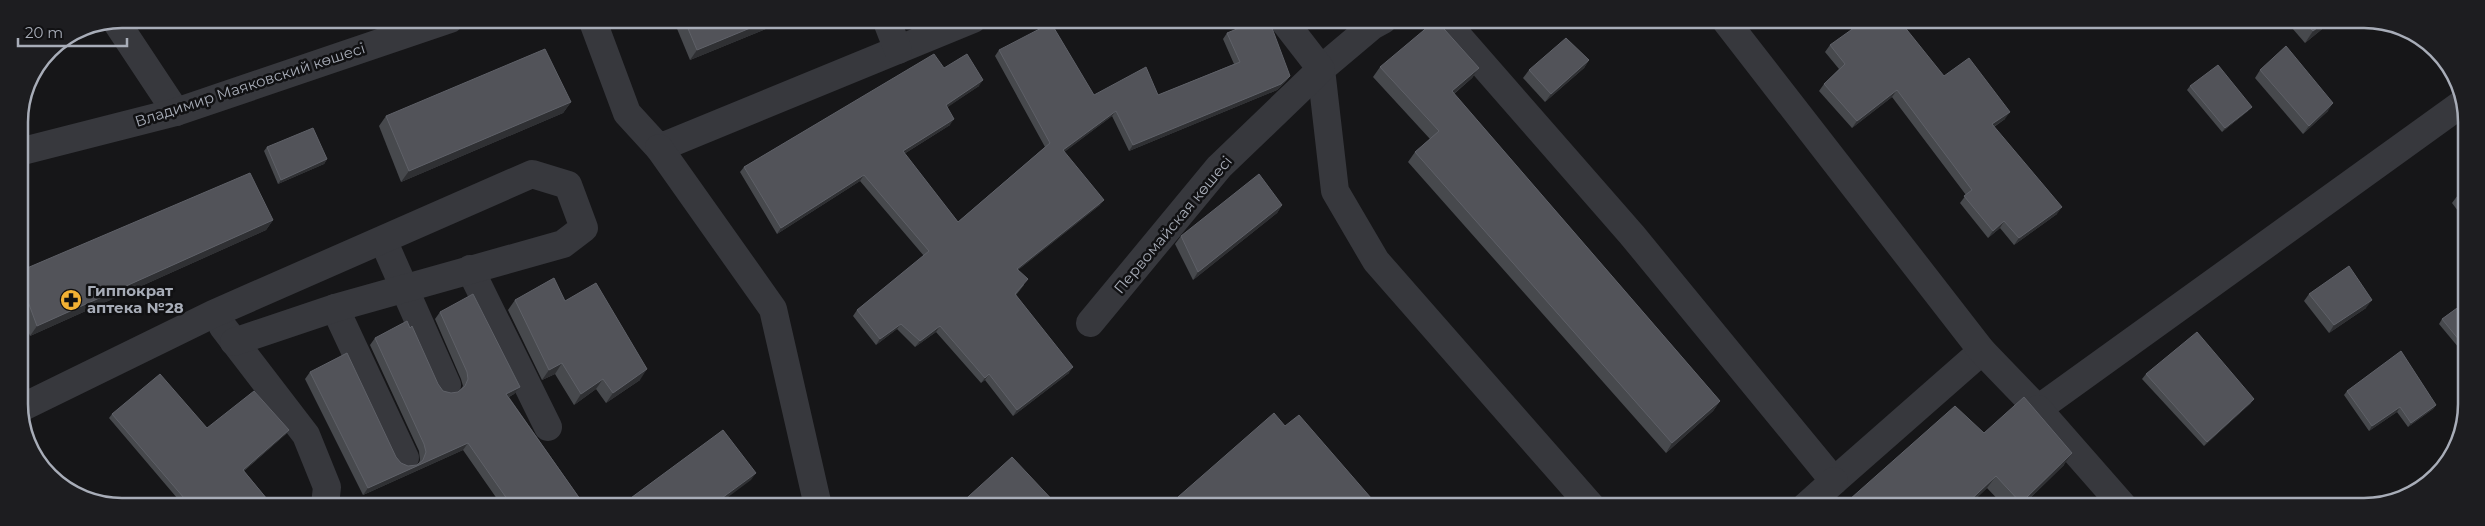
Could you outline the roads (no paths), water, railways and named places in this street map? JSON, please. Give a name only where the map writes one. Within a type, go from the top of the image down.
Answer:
[{"type":"street","points":[[120,28],[176,112]]},
{"type":"street","name":"Владимир Маяковский көшесі","points":[[28,150],[176,112],[423,28]]},
{"type":"street","points":[[595,28],[627,113],[660,148],[773,309],[816,498]]},
{"type":"street","points":[[889,28],[898,50]]},
{"type":"street","points":[[660,148],[953,28]]},
{"type":"street","points":[[1289,28],[1321,69],[1334,191],[1376,261],[1584,498]]},
{"type":"street","name":"Первомайская көшесі","points":[[1090,323],[1219,167],[1321,69],[1370,28]]},
{"type":"street","points":[[1451,28],[1632,235],[1834,481]]},
{"type":"street","points":[[1731,28],[1982,351],[2038,409],[2116,498]]},
{"type":"street","points":[[2038,409],[2456,108]]},
{"type":"street","points":[[28,405],[214,314],[532,174],[568,185],[584,228],[562,244],[335,308],[234,342]]},
{"type":"street","points":[[383,240],[447,385]]},
{"type":"street","points":[[470,270],[548,427]]},
{"type":"street","points":[[335,308],[405,458]]},
{"type":"street","points":[[214,314],[306,435],[327,487],[326,498]]},
{"type":"street","points":[[1815,498],[1982,351]]},
{"type":"place","name":"Гиппократ аптека №28","points":[[71,300]]}]
